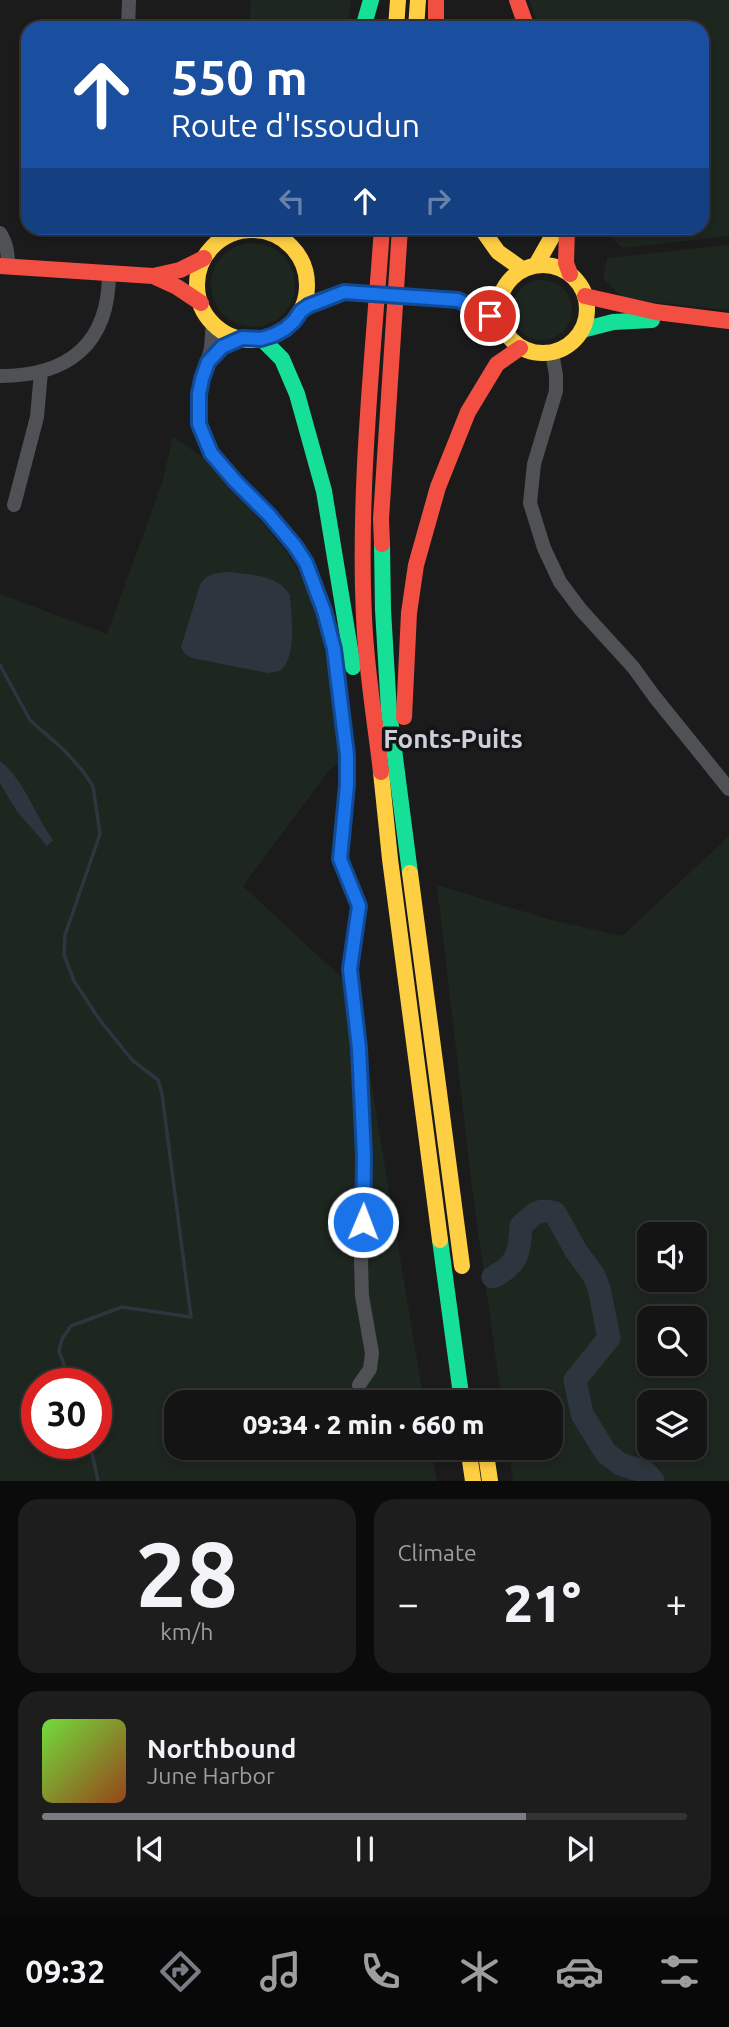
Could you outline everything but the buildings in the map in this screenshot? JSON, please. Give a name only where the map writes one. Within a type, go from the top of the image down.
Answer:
[{"type":"main road","points":[[365,21],[371,0]]},
{"type":"main road","points":[[396,21],[398,0]]},
{"type":"main road","points":[[416,21],[418,0]]},
{"type":"main road","points":[[436,0],[436,21]]},
{"type":"main road","points":[[517,0],[524,21]]},
{"type":"main road","points":[[146,276],[177,287],[201,303],[213,322],[231,335],[261,339],[285,329],[294,321],[306,297],[305,269],[297,252],[283,239],[274,235]]},
{"type":"main road","points":[[382,235],[366,454],[364,619],[385,814],[460,1390]]},
{"type":"main road","points":[[400,235],[387,410],[382,532],[389,711],[463,1277]]},
{"type":"main road","points":[[485,235],[493,249],[505,260],[529,267],[555,267],[570,274]]},
{"type":"main road","points":[[502,327],[498,312],[502,290],[511,278],[529,267],[546,250],[554,235]]},
{"type":"main road","points":[[458,300],[490,316],[520,348],[530,352],[552,353],[564,348],[574,341],[582,330],[587,307],[585,296],[566,263],[567,235]]},
{"type":"main road","points":[[201,303],[198,280],[204,258],[217,236]]},
{"type":"main road","points":[[4,266],[146,276],[180,270],[204,258]]},
{"type":"main road","points":[[305,269],[344,292]]},
{"type":"main road","points":[[301,311],[315,302],[344,292],[458,300],[506,284]]},
{"type":"main road","points":[[585,296],[615,305],[729,321]]},
{"type":"main road","points":[[582,330],[613,322],[699,318]]},
{"type":"main road","points":[[261,339],[282,359],[297,394],[324,491],[363,734],[385,814]]},
{"type":"main road","points":[[410,868],[413,824],[404,735],[409,613],[416,565],[438,487],[468,412],[497,363],[520,348]]},
{"type":"main road","points":[[470,1460],[472,1481]]},
{"type":"main road","points":[[487,1460],[490,1481]]},
{"type":"street","points":[[128,21],[129,0]]},
{"type":"street","points":[[0,233],[8,254],[4,266]]},
{"type":"street","points":[[0,376],[41,372],[70,360],[83,350],[92,340],[104,314],[109,273]]},
{"type":"street","points":[[213,322],[212,342],[199,394],[199,424],[207,446],[223,469],[278,526],[306,563],[324,611],[334,649],[347,755],[340,859],[359,906],[350,975],[359,1048],[364,1157],[360,1262],[362,1296],[372,1353],[370,1368],[359,1385]]},
{"type":"street","points":[[205,370],[218,351],[242,338]]},
{"type":"street","points":[[552,353],[556,391],[534,464],[530,503],[544,548],[560,582],[581,610],[633,667],[729,789]]},
{"type":"street","points":[[14,505],[37,417],[41,372]]},
{"type":"shaded area","points":[[251,0],[351,0],[348,21],[250,21]]},
{"type":"shaded area","points":[[529,0],[729,0],[729,236],[623,248],[607,235],[709,235],[709,21],[536,21]]},
{"type":"shaded area","points":[[253,243],[269,246],[283,255],[292,269],[295,285],[292,301],[283,315],[269,324],[253,327],[237,324],[223,315],[214,301],[211,285],[214,269],[223,255],[237,246]]},
{"type":"shaded area","points":[[729,245],[729,310],[623,299],[603,278],[607,258]]},
{"type":"shaded area","points":[[542,280],[563,289],[572,310],[563,331],[542,340],[521,331],[512,310],[521,289]]},
{"type":"shaded area","points":[[173,436],[206,460],[287,552],[309,591],[321,635],[335,713],[339,762],[327,773],[243,886],[356,991],[422,1390],[164,1390],[164,1460],[433,1460],[437,1481],[0,1481],[0,594],[107,634],[162,483]]},
{"type":"shaded area","points":[[229,572],[271,579],[285,588],[290,595],[291,647],[285,665],[279,671],[268,673],[192,658],[185,654],[181,647],[200,585],[209,576]]},
{"type":"shaded area","points":[[0,761],[17,779],[53,840],[47,846],[16,810],[0,783]]},
{"type":"shaded area","points":[[729,836],[729,1481],[513,1481],[510,1460],[563,1460],[563,1390],[500,1390],[472,1188],[437,885],[551,920],[622,936]]},
{"type":"waterway","points":[[0,665],[30,720],[64,750],[93,786],[100,834],[65,935],[64,955],[74,981],[99,1019],[132,1060],[158,1080],[191,1317],[122,1307],[71,1326],[62,1339],[59,1351],[65,1368]]},
{"type":"waterway","points":[[493,1277],[513,1262],[520,1243],[521,1226],[539,1212],[555,1213],[576,1251],[593,1274],[599,1288],[609,1338],[575,1380],[582,1414],[606,1453],[620,1464],[645,1472],[653,1481]]},
{"type":"waterway","points":[[93,1459],[98,1481]]},
{"type":"traffic: fast","points":[[365,21],[371,0]]},
{"type":"traffic: fast","points":[[344,292],[458,300]]},
{"type":"traffic: fast","points":[[582,330],[613,322],[652,320]]},
{"type":"traffic: fast","points":[[262,339],[282,359],[297,394],[324,491],[353,667]]},
{"type":"traffic: fast","points":[[382,544],[389,711],[410,873]]},
{"type":"traffic: fast","points":[[440,1240],[460,1390]]},
{"type":"traffic: slow","points":[[396,21],[398,0]]},
{"type":"traffic: slow","points":[[416,21],[418,0]]},
{"type":"traffic: slow","points":[[231,235],[213,246],[198,274],[198,296],[202,306],[213,324],[222,330],[241,339],[263,339],[273,335],[291,324],[302,306],[307,285]]},
{"type":"traffic: slow","points":[[273,235],[291,246],[302,264],[307,285]]},
{"type":"traffic: slow","points":[[486,235],[498,252],[522,269]]},
{"type":"traffic: slow","points":[[536,265],[553,235]]},
{"type":"traffic: slow","points":[[543,265],[568,272],[580,284],[587,309],[580,334],[568,346],[543,353],[518,346],[506,334],[499,309],[506,284],[518,272],[543,265]]},
{"type":"traffic: slow","points":[[301,311],[315,302],[344,292]]},
{"type":"traffic: slow","points":[[381,772],[440,1240]]},
{"type":"traffic: slow","points":[[410,873],[462,1266]]},
{"type":"traffic: slow","points":[[470,1460],[473,1481]]},
{"type":"traffic: slow","points":[[487,1460],[490,1481]]},
{"type":"traffic: jam","points":[[436,0],[436,21]]},
{"type":"traffic: jam","points":[[517,0],[524,21]]},
{"type":"traffic: jam","points":[[381,235],[367,422],[363,520],[364,617],[381,772]]},
{"type":"traffic: jam","points":[[382,544],[381,519],[400,235]]},
{"type":"traffic: jam","points":[[567,235],[566,263],[570,274]]},
{"type":"traffic: jam","points":[[153,276],[180,270],[204,258]]},
{"type":"traffic: jam","points":[[0,266],[153,276],[177,287],[201,303]]},
{"type":"traffic: jam","points":[[585,296],[656,312],[729,321]]},
{"type":"traffic: jam","points":[[458,300],[490,316],[502,327]]},
{"type":"traffic: jam","points":[[404,717],[409,613],[416,565],[438,487],[468,412],[497,364],[520,348]]},
{"type":"district","name":"Fonts-Puits","points":[[453,739]]},
{"type":"route","points":[[363,1222],[364,1157],[359,1048],[350,975],[359,906],[340,859],[347,755],[334,649],[324,611],[306,563],[269,515],[223,469],[211,453],[199,424],[199,394],[208,362],[222,347],[242,338],[261,339],[274,335],[285,329],[308,306],[344,292],[458,300],[490,316]]}]
